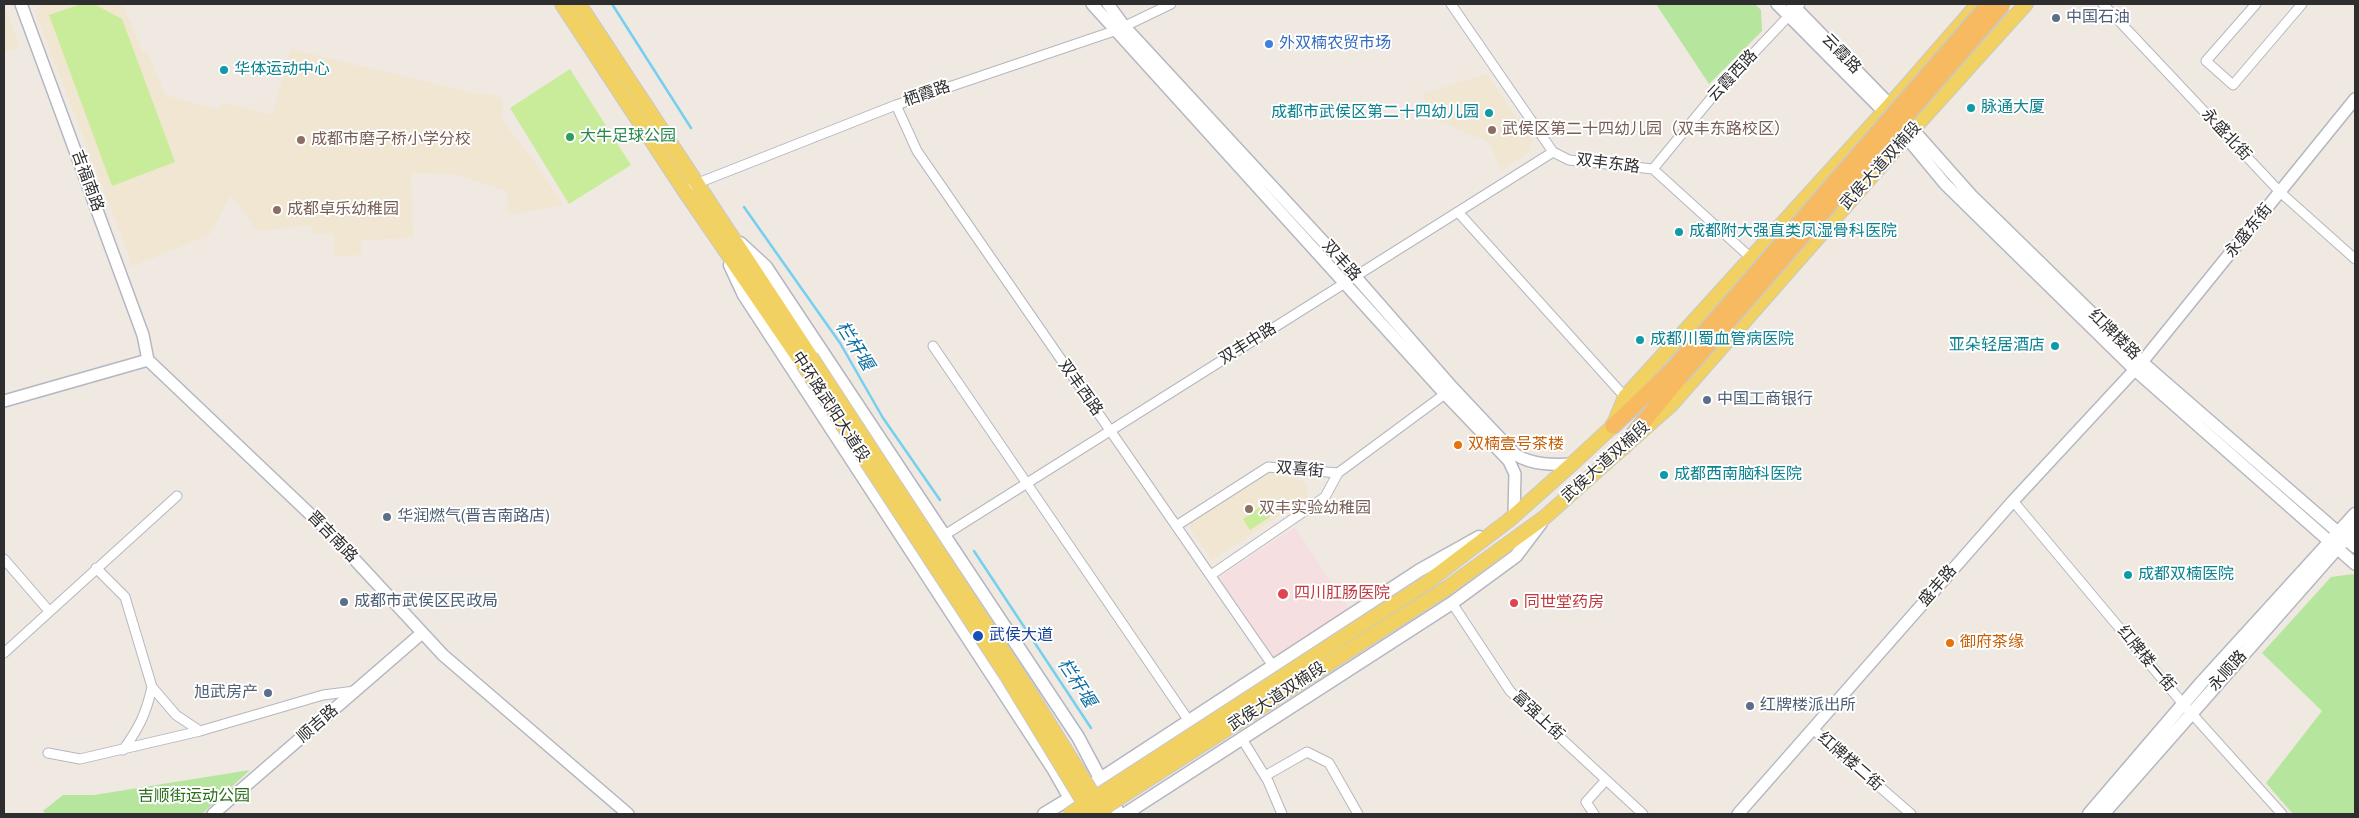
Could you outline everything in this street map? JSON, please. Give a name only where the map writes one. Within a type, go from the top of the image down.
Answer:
[{"type":"highway","points":[[1623,447],[1676,373],[1989,4]]},
{"type":"highway","points":[[1613,426],[1676,373],[2003,4]]},
{"type":"main road","name":"中环路武阳大道段","points":[[562,4],[684,190],[726,239]]},
{"type":"main road","name":"中环路武阳大道段","points":[[579,4],[697,182],[726,239],[1020,677],[1105,814]]},
{"type":"main road","name":"武侯大道双楠段","points":[[1070,814],[1425,584],[1511,518],[1572,464],[1613,426],[1624,397],[1978,4]]},
{"type":"main road","name":"武侯大道双楠段","points":[[1093,814],[1447,588],[1545,517],[1672,404],[2026,4]]},
{"type":"main road","points":[[726,239],[766,267],[1078,737],[1119,814]]},
{"type":"main road","points":[[726,239],[744,294],[1054,770],[1079,814]]},
{"type":"main road","name":"中环路武阳大道段","points":[[807,361],[1093,814]]},
{"type":"main road","points":[[2342,542],[2355,514]]},
{"type":"main road","points":[[1125,814],[1452,602],[1516,556],[1545,517]]},
{"type":"main road","points":[[1044,814],[1101,779],[1420,570],[1511,518]]},
{"type":"main road","name":"永顺路","points":[[2103,814],[2188,708],[2355,528]]},
{"type":"main road","points":[[2089,814],[2188,708]]},
{"type":"street","name":"吉福南路","points":[[21,4],[144,335],[148,360]]},
{"type":"street","points":[[1092,4],[1120,28]]},
{"type":"street","points":[[1108,4],[1120,28]]},
{"type":"street","name":"栖霞路","points":[[684,190],[697,182],[896,105],[1120,28],[1171,4]]},
{"type":"street","points":[[1451,4],[1552,152]]},
{"type":"street","name":"云霞路","points":[[1777,4],[1794,8],[1910,133]]},
{"type":"street","name":"永盛北街","points":[[2104,4],[2280,192],[2355,259]]},
{"type":"street","points":[[2256,4],[2206,61],[2233,85],[2302,4]]},
{"type":"street","name":"云霞西路","points":[[1653,169],[1713,96],[1794,8]]},
{"type":"street","name":"双丰路","points":[[1120,28],[1350,279],[1516,455],[1525,460],[1538,463],[1572,464]]},
{"type":"street","name":"永盛东街","points":[[2138,366],[2355,99]]},
{"type":"street","name":"双丰西路","points":[[896,105],[917,151],[1273,666]]},
{"type":"street","name":"红牌楼路","points":[[1910,133],[1945,184],[2138,366],[2342,542],[2355,564]]},
{"type":"street","name":"双丰东路","points":[[1552,152],[1569,160],[1653,169],[1750,256]]},
{"type":"street","name":"双丰中路","points":[[943,536],[1552,152]]},
{"type":"street","points":[[1458,212],[1624,397]]},
{"type":"street","name":"双丰路","points":[[1350,279],[1446,394],[1509,461],[1515,474],[1511,518]]},
{"type":"street","points":[[933,346],[1189,721]]},
{"type":"street","points":[[4,401],[148,360]]},
{"type":"street","name":"晋吉南路","points":[[148,360],[331,534],[443,655],[628,814]]},
{"type":"street","name":"盛丰路","points":[[1738,814],[2013,501],[2138,366]]},
{"type":"street","name":"双喜街","points":[[1176,526],[1268,467],[1338,473],[1446,394]]},
{"type":"street","points":[[1211,575],[1325,497],[1338,473]]},
{"type":"street","points":[[4,653],[177,496]]},
{"type":"street","name":"红牌楼一街","points":[[2013,501],[2188,708],[2282,814]]},
{"type":"street","points":[[4,559],[49,611]]},
{"type":"street","points":[[96,568],[124,597],[152,687],[176,716],[200,730]]},
{"type":"street","name":"富强上街","points":[[1452,602],[1510,691],[1643,814]]},
{"type":"street","name":"顺吉路","points":[[213,814],[422,633]]},
{"type":"street","points":[[122,750],[137,731],[146,713],[152,687]]},
{"type":"street","points":[[48,753],[80,759],[200,730],[322,695],[355,691]]},
{"type":"street","name":"红牌楼二街","points":[[1813,729],[1911,814]]},
{"type":"street","points":[[1242,739],[1265,776],[1282,814]]},
{"type":"street","points":[[1265,776],[1307,752],[1330,763],[1358,814]]},
{"type":"street","points":[[1594,814],[1586,802],[1606,780]]},
{"type":"shaded area","points":[[4,4],[20,48],[4,53]]},
{"type":"shaded area","name":"成都市磨子桥小学分校","points":[[44,4],[113,4],[124,7],[143,53],[148,52],[165,95],[219,110],[221,102],[272,115],[291,49],[480,95],[485,93],[503,98],[502,120],[534,161],[563,205],[509,215],[506,191],[455,174],[411,173],[413,238],[361,240],[361,255],[335,256],[333,233],[313,234],[312,225],[257,231],[231,195],[209,235],[133,266],[35,11]]},
{"type":"shaded area","name":"武侯区第二十四幼儿园（双丰东路校区）","points":[[1487,74],[1532,140],[1529,152],[1502,171],[1489,142],[1435,120],[1422,94]]},
{"type":"shaded area","name":"双丰实验幼稚园","points":[[1277,472],[1302,481],[1306,485],[1308,497],[1212,560],[1191,530],[1190,522],[1269,473]]},
{"type":"shaded area","name":"四川肛肠医院","points":[[1295,527],[1349,609],[1271,660],[1217,579]]},
{"type":"green space","points":[[81,4],[94,4],[122,19],[175,162],[112,186],[49,15]]},
{"type":"green space","points":[[1656,4],[1755,4],[1761,10],[1762,31],[1709,84]]},
{"type":"green space","name":"大牛足球公园","points":[[570,69],[631,165],[569,204],[510,108]]},
{"type":"green space","points":[[1262,506],[1270,517],[1250,530],[1243,519]]},
{"type":"green space","points":[[2353,574],[2355,576],[2355,814],[2293,814],[2266,783],[2322,711],[2262,653],[2331,577]]},
{"type":"green space","name":"吉顺街运动公园","points":[[250,770],[202,814],[46,814],[43,811],[63,795],[94,795]]},
{"type":"waterway","name":"栏杆堰","points":[[612,4],[691,128]]},
{"type":"waterway","name":"栏杆堰","points":[[744,207],[840,343],[883,418],[940,500]]},
{"type":"waterway","name":"栏杆堰","points":[[974,551],[1091,728]]},
{"type":"place","name":"中国石油","points":[[2056,18]]},
{"type":"place","name":"外双楠农贸市场","points":[[1269,44]]},
{"type":"place","name":"华体运动中心","points":[[224,70]]},
{"type":"place","name":"脉通大厦","points":[[1971,108]]},
{"type":"place","name":"成都市武侯区第二十四幼儿园","points":[[1489,113]]},
{"type":"place","name":"武侯区第二十四幼儿园（双丰东路校区）","points":[[1492,130]]},
{"type":"place","name":"大牛足球公园","points":[[570,137]]},
{"type":"place","name":"成都市磨子桥小学分校","points":[[301,140]]},
{"type":"place","name":"成都卓乐幼稚园","points":[[277,210]]},
{"type":"place","name":"成都附大强直类凤湿骨科医院","points":[[1679,232]]},
{"type":"place","name":"成都川蜀血管病医院","points":[[1640,340]]},
{"type":"place","name":"亚朵轻居酒店","points":[[2055,346]]},
{"type":"place","name":"中国工商银行","points":[[1707,400]]},
{"type":"place","name":"双楠壹号茶楼","points":[[1458,445]]},
{"type":"place","name":"成都西南脑科医院","points":[[1664,475]]},
{"type":"place","name":"双丰实验幼稚园","points":[[1249,509]]},
{"type":"place","name":"华润燃气(晋吉南路店)","points":[[387,517]]},
{"type":"place","name":"成都双楠医院","points":[[2128,575]]},
{"type":"place","name":"四川肛肠医院","points":[[1283,594]]},
{"type":"place","name":"成都市武侯区民政局","points":[[344,602]]},
{"type":"place","name":"同世堂药房","points":[[1514,603]]},
{"type":"place","name":"武侯大道","points":[[978,636]]},
{"type":"place","name":"御府茶缘","points":[[1950,643]]},
{"type":"place","name":"旭武房产","points":[[268,693]]},
{"type":"place","name":"红牌楼派出所","points":[[1750,706]]}]
